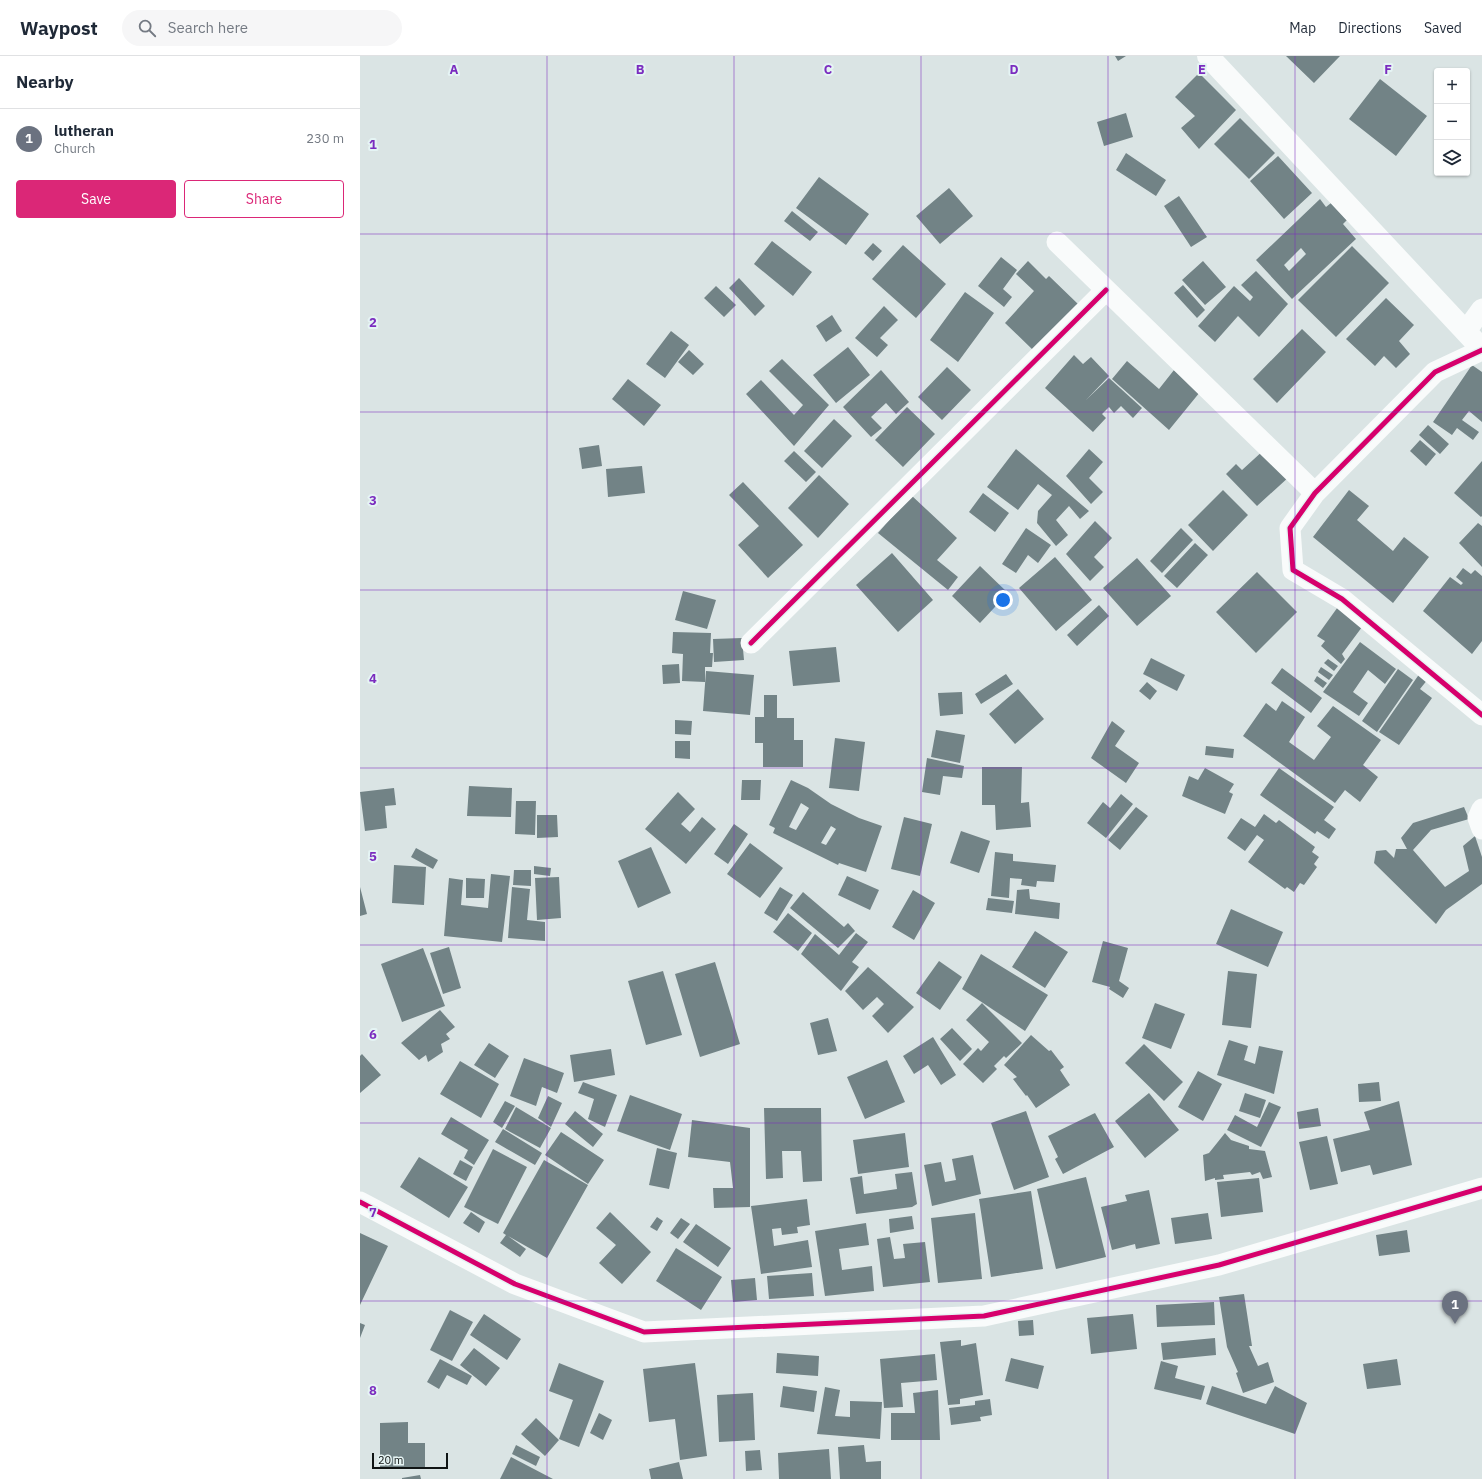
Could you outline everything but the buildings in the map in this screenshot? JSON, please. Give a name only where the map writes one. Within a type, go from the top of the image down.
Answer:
[{"type":"street","points":[[1208,56],[1466,331],[1482,350],[1435,372],[1315,493],[1290,528],[1293,570],[1342,599],[1482,715]]},
{"type":"street","points":[[1057,242],[1315,493]]},
{"type":"street","points":[[751,643],[1106,290]]},
{"type":"street","points":[[1466,331],[1482,309]]},
{"type":"street","points":[[1482,809],[1478,818],[1482,829]]},
{"type":"street","points":[[360,1202],[515,1284],[644,1332],[984,1316],[1219,1265],[1482,1188]]},
{"type":"cycle path","points":[[751,643],[1106,290]]},
{"type":"cycle path","points":[[1482,350],[1435,372],[1315,493],[1290,528],[1293,570],[1342,599],[1482,715]]},
{"type":"cycle path","points":[[360,1202],[515,1284],[644,1332],[984,1316],[1219,1265],[1482,1188]]},
{"type":"place","name":"lutheran","points":[[1455,1324]]}]
